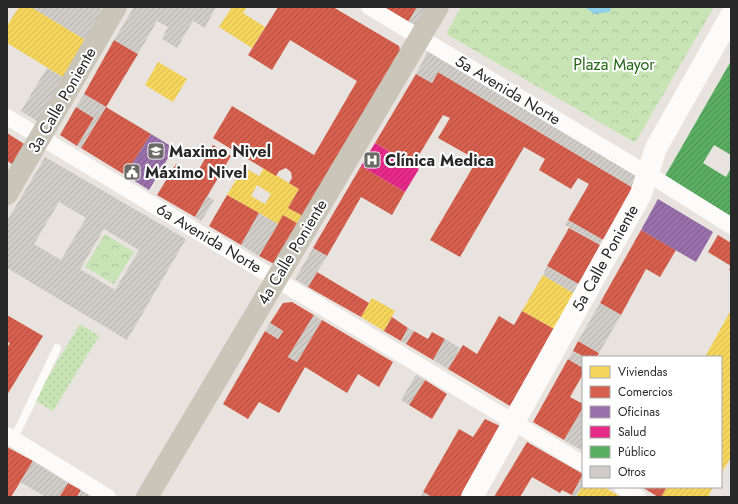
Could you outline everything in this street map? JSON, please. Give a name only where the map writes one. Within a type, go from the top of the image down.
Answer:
[{"type":"main road","name":"3a Calle Poniente","points":[[7,194],[116,7]]},
{"type":"main road","name":"4a Calle Poniente","points":[[146,497],[438,7]]},
{"type":"main road","name":"5a Calle Poniente","points":[[472,497],[513,421],[641,194],[656,148],[731,16]]},
{"type":"street","name":"5a Avenida Norte","points":[[369,7],[731,226]]},
{"type":"street","name":"6a Avenida Norte","points":[[7,117],[582,463]]},
{"type":"street","points":[[10,436],[108,497]]},
{"type":"street","points":[[624,488],[638,497]]},
{"type":"lane","points":[[10,436],[21,424],[57,348]]},
{"type":"green space","name":"Plaza Mayor","points":[[461,7],[714,7],[636,141],[634,142],[448,35],[447,32]]},
{"type":"green space","points":[[105,234],[134,252],[114,284],[85,267]]},
{"type":"green space","points":[[80,324],[99,336],[53,411],[34,400]]},
{"type":"water","points":[[584,7],[612,7],[609,12],[595,14]]},
{"type":"building: Viviendas","points":[[19,7],[31,7],[89,42],[66,79],[7,43],[7,26]]},
{"type":"building: Viviendas","points":[[232,7],[247,7],[243,13],[265,27],[252,48],[219,27]]},
{"type":"building: Viviendas","points":[[158,62],[187,79],[173,102],[145,85]]},
{"type":"building: Viviendas","points":[[244,167],[259,176],[264,168],[299,189],[288,208],[305,217],[300,225],[283,215],[278,224],[227,195]],"holes":[[[257,185],[271,194],[265,204],[251,196]]]},
{"type":"building: Viviendas","points":[[543,275],[575,294],[554,329],[522,311]]},
{"type":"building: Viviendas","points":[[372,298],[395,311],[384,331],[361,317]]},
{"type":"building: Viviendas","points":[[731,310],[731,457],[722,472],[722,356],[706,356]]},
{"type":"building: Viviendas","points":[[582,487],[582,488],[606,488],[621,497],[576,497]]},
{"type":"building: Viviendas","points":[[666,488],[712,488],[708,497],[661,497]]},
{"type":"building: Comercios","points":[[278,7],[333,7],[399,46],[401,55],[305,217],[288,208],[299,189],[289,183],[292,178],[291,172],[286,168],[279,171],[276,176],[213,138],[232,106],[314,155],[357,81],[290,40],[272,70],[248,55]]},
{"type":"building: Comercios","points":[[380,7],[417,7],[407,24]]},
{"type":"building: Comercios","points":[[114,40],[138,54],[106,107],[84,94]]},
{"type":"building: Comercios","points":[[438,72],[635,189],[605,241],[568,220],[589,184],[578,178],[571,189],[539,170],[545,159],[524,147],[460,257],[430,240],[477,160],[438,138],[450,118],[443,115],[413,165],[375,143],[416,74],[432,83]]},
{"type":"building: Comercios","points":[[76,107],[94,118],[77,146],[60,135]]},
{"type":"building: Comercios","points":[[106,107],[151,134],[125,175],[81,148]]},
{"type":"building: Comercios","points":[[7,133],[29,147],[17,167],[7,161]]},
{"type":"building: Comercios","points":[[213,145],[231,156],[195,217],[157,195],[176,164],[195,176]]},
{"type":"building: Comercios","points":[[361,166],[405,192],[392,215],[361,197],[327,256],[313,248]]},
{"type":"building: Comercios","points":[[227,195],[259,213],[241,245],[209,226]]},
{"type":"building: Comercios","points":[[283,215],[300,225],[276,265],[259,256]]},
{"type":"building: Comercios","points":[[569,228],[602,246],[580,285],[547,266]]},
{"type":"building: Comercios","points":[[641,230],[676,250],[660,277],[646,269],[621,315],[600,303]]},
{"type":"building: Comercios","points":[[718,235],[731,243],[731,266],[708,252]]},
{"type":"building: Comercios","points":[[317,272],[369,303],[361,317],[308,287]]},
{"type":"building: Comercios","points":[[292,302],[314,315],[288,357],[297,362],[322,320],[393,362],[379,387],[358,374],[347,393],[305,367],[279,413],[259,402],[248,419],[223,404],[265,331],[278,339],[283,331],[270,323],[283,303]]},
{"type":"building: Comercios","points":[[522,311],[554,329],[510,406],[448,369],[463,345],[477,354],[499,316],[514,325]]},
{"type":"building: Comercios","points":[[7,315],[43,336],[7,395],[7,348],[10,343],[7,342]]},
{"type":"building: Comercios","points":[[392,317],[408,328],[401,341],[384,331]]},
{"type":"building: Comercios","points":[[414,331],[428,339],[432,332],[445,339],[433,360],[406,344]]},
{"type":"building: Comercios","points":[[578,341],[599,353],[598,356],[582,356],[573,351]]},
{"type":"building: Comercios","points":[[568,359],[582,367],[582,376],[570,397],[582,403],[582,410],[564,440],[533,422]]},
{"type":"building: Comercios","points":[[425,380],[447,394],[432,419],[409,405]]},
{"type":"building: Comercios","points":[[485,419],[500,426],[465,497],[432,497],[423,492],[459,429],[473,437]]},
{"type":"building: Comercios","points":[[527,442],[582,473],[572,495],[562,490],[560,493],[532,477],[520,497],[494,497]]},
{"type":"building: Comercios","points":[[7,447],[33,461],[11,497],[7,495]]},
{"type":"building: Comercios","points":[[68,483],[81,490],[77,497],[59,497]]},
{"type":"building: Comercios","points":[[644,488],[666,488],[661,497],[658,497]]},
{"type":"building: Oficinas","points":[[151,134],[174,148],[149,190],[125,175]]},
{"type":"building: Oficinas","points":[[658,199],[713,232],[696,262],[641,230]]},
{"type":"building: Salud","points":[[375,143],[419,169],[405,192],[361,166]]},
{"type":"building: Público","points":[[731,61],[731,155],[714,145],[703,163],[726,177],[731,168],[731,216],[665,176]]},
{"type":"building: Otros","points":[[31,7],[98,7],[106,12],[89,42]]},
{"type":"building: Otros","points":[[134,7],[216,7],[205,28],[193,21],[177,48],[162,39],[168,27],[157,21],[138,54],[114,40]]},
{"type":"building: Otros","points":[[417,7],[430,7],[417,30],[407,24]]},
{"type":"building: Otros","points":[[428,51],[642,178],[635,189],[438,72],[432,83],[416,74]]},
{"type":"building: Otros","points":[[47,68],[66,79],[40,123],[21,111]]},
{"type":"building: Otros","points":[[84,94],[106,107],[81,148],[77,146],[94,118],[76,107]]},
{"type":"building: Otros","points":[[45,157],[186,239],[127,340],[7,268],[7,221]],"holes":[[[59,202],[86,218],[61,260],[34,244]],[[104,229],[139,250],[115,290],[80,269]]]},
{"type":"building: Otros","points":[[207,196],[214,200],[201,221],[195,217]]},
{"type":"building: Otros","points":[[259,213],[278,224],[259,256],[241,245]]},
{"type":"building: Otros","points":[[568,220],[605,241],[602,246],[565,225]]},
{"type":"building: Otros","points":[[313,248],[327,256],[308,287],[295,279]]},
{"type":"building: Otros","points":[[547,266],[580,285],[575,294],[543,275]]},
{"type":"building: Otros","points":[[600,303],[621,315],[599,353],[578,341]]},
{"type":"building: Otros","points":[[314,315],[322,320],[297,362],[288,357]]},
{"type":"building: Otros","points":[[270,323],[283,331],[278,339],[265,331]]},
{"type":"building: Otros","points":[[408,328],[414,331],[406,344],[401,341]]},
{"type":"building: Otros","points":[[445,339],[460,348],[448,369],[433,360]]},
{"type":"building: Otros","points":[[573,351],[583,356],[582,367],[568,359]]},
{"type":"building: Otros","points":[[416,375],[425,380],[409,405],[401,400]]},
{"type":"building: Otros","points":[[582,410],[582,450],[564,440]]},
{"type":"building: Otros","points":[[33,461],[68,483],[59,497],[46,497],[20,482]]},
{"type":"building: Otros","points":[[582,478],[582,486],[575,497],[572,495]]},
{"type":"building: Otros","points":[[81,490],[92,497],[77,497]]},
{"type":"building: Otros","points":[[423,492],[432,497],[420,497]]},
{"type":"place","name":"Maximo Nivel","points":[[156,151]]},
{"type":"place","name":"Clínica Medica","points":[[372,160]]},
{"type":"place","name":"Máximo Nivel","points":[[132,172]]}]
